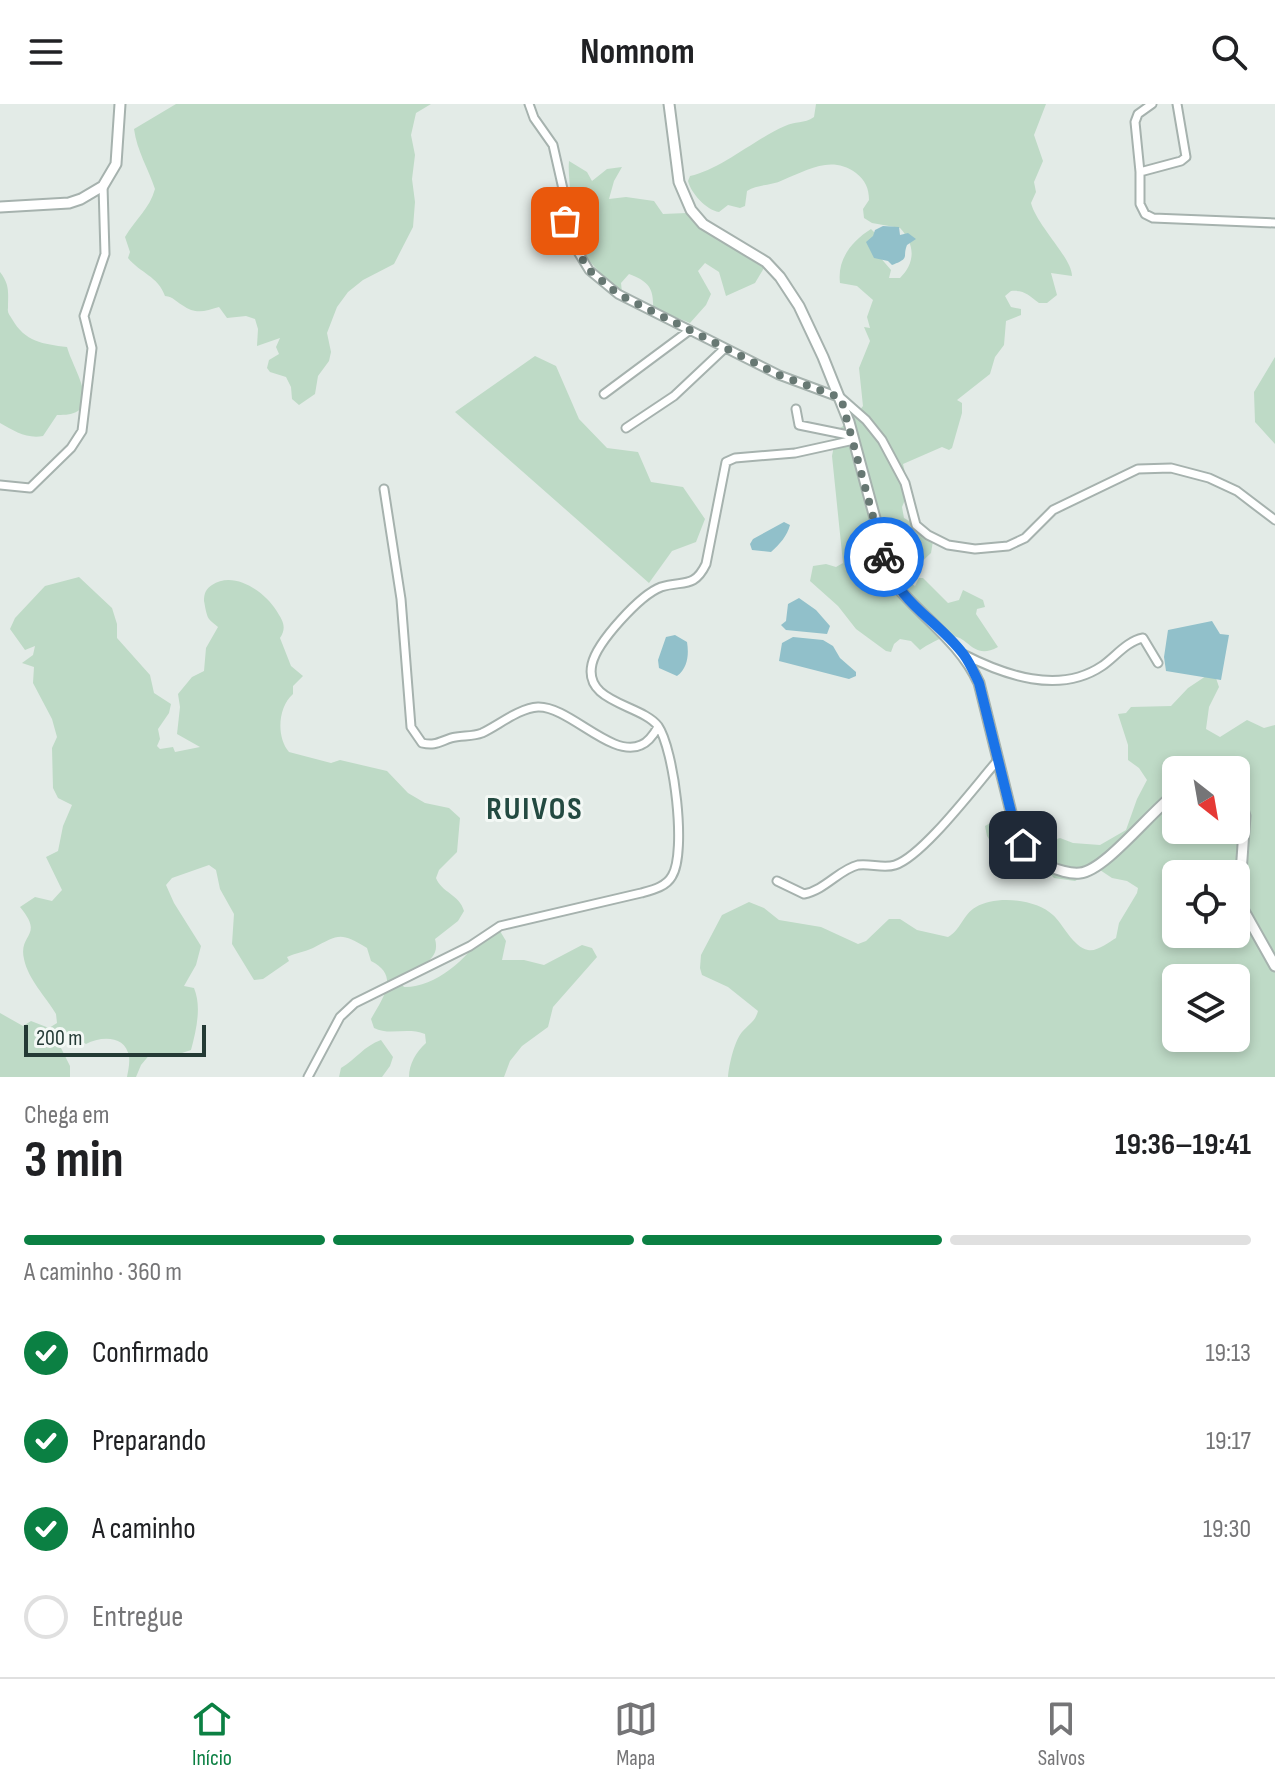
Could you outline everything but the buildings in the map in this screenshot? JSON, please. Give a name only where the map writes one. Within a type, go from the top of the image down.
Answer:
[{"type":"street","points":[[0,207],[69,203],[103,186],[116,164],[120,104]]},
{"type":"street","points":[[529,104],[534,118],[553,145],[563,189],[565,221],[572,242],[589,270],[618,294],[779,375],[841,398],[866,420],[882,440],[905,483],[916,525],[928,535],[948,545],[975,549],[1008,546],[1025,538],[1053,510],[1138,469],[1171,468],[1209,478],[1237,491],[1275,520]]},
{"type":"street","points":[[669,104],[679,182],[691,210],[703,224],[766,262],[799,306],[841,398],[892,581],[905,598],[963,654],[979,683],[1014,824],[1023,845],[1037,860],[1056,870],[1080,873],[1092,870],[1105,861],[1162,803]]},
{"type":"street","points":[[1152,104],[1138,114],[1135,122],[1142,211],[1153,218],[1275,223]]},
{"type":"street","points":[[1140,172],[1186,157],[1177,104]]},
{"type":"street","points":[[0,485],[30,488],[71,448],[82,431],[92,348],[84,316],[105,254],[103,186]]},
{"type":"street","points":[[604,394],[690,330]]},
{"type":"street","points":[[626,428],[674,396],[725,348]]},
{"type":"street","points":[[796,409],[799,425],[853,438]]},
{"type":"street","points":[[308,1077],[340,1017],[355,1003],[470,946],[500,926],[641,893],[662,886],[673,876],[679,852],[678,803],[664,738],[658,727],[642,714],[609,699],[597,687],[591,676],[592,662],[602,643],[648,594],[660,587],[692,582],[700,576],[706,564],[726,462],[735,458],[795,453],[853,438]]},
{"type":"street","points":[[384,489],[401,599],[411,727],[422,743],[439,744],[452,737],[480,734],[527,710],[540,707],[554,711],[616,744],[629,747],[649,740],[658,727]]},
{"type":"street","points":[[963,654],[993,669],[1044,681],[1060,681],[1078,678],[1099,668],[1134,641],[1143,638],[1158,663]]},
{"type":"street","points":[[777,881],[804,894],[820,889],[854,866],[887,866],[906,860],[998,760]]},
{"type":"street","points":[[1243,844],[1239,902],[1275,966]]},
{"type":"green space","points":[[176,104],[431,104],[416,113],[411,135],[415,155],[413,227],[394,264],[363,280],[348,292],[337,307],[327,333],[331,352],[329,361],[318,376],[315,394],[299,405],[292,399],[286,377],[267,368],[269,360],[279,354],[276,347],[280,338],[257,346],[255,319],[246,316],[227,318],[219,307],[200,311],[187,308],[165,296],[158,284],[128,258],[130,252],[125,237],[146,208],[155,189],[134,129]]},
{"type":"green space","points":[[816,104],[1046,104],[1034,135],[1043,161],[1034,182],[1036,192],[1031,203],[1066,260],[1072,276],[1051,273],[1057,295],[1047,303],[1039,303],[1020,291],[1011,291],[1005,296],[1011,307],[1021,309],[1021,315],[1006,321],[1004,345],[995,357],[990,374],[957,400],[962,403],[962,413],[952,448],[942,447],[903,464],[909,490],[902,507],[904,518],[934,535],[931,553],[911,572],[912,584],[915,586],[919,578],[923,578],[948,603],[959,600],[963,590],[983,600],[985,607],[977,609],[976,614],[998,647],[989,651],[976,649],[962,639],[950,636],[920,650],[911,641],[900,639],[891,652],[886,651],[856,629],[838,606],[810,581],[813,566],[826,564],[836,567],[843,563],[832,456],[837,430],[851,421],[863,406],[859,368],[870,341],[864,327],[870,328],[867,317],[873,300],[857,286],[840,283],[843,259],[852,245],[871,229],[878,236],[879,256],[891,270],[889,278],[900,278],[911,259],[909,240],[900,228],[872,223],[864,218],[863,209],[869,200],[864,181],[838,165],[820,166],[756,187],[747,191],[745,206],[728,205],[719,212],[700,200],[688,181],[690,176],[713,167],[789,124],[814,117]]},
{"type":"green space","points":[[569,161],[587,172],[592,181],[607,169],[622,167],[609,199],[626,197],[654,201],[663,214],[687,213],[697,226],[764,268],[755,283],[726,296],[719,272],[705,263],[698,271],[711,294],[706,305],[690,323],[653,308],[651,290],[636,277],[629,274],[621,283],[622,292],[597,270],[577,238],[571,211]]},
{"type":"green space","points":[[0,272],[8,289],[8,313],[17,327],[35,340],[67,347],[83,391],[81,409],[72,414],[57,415],[43,436],[26,435],[0,423]]},
{"type":"green space","points":[[535,356],[556,366],[579,419],[607,448],[638,452],[651,482],[683,487],[705,519],[696,542],[672,551],[649,583],[455,412]]},
{"type":"green space","points":[[1275,357],[1275,444],[1255,422],[1254,392]]},
{"type":"green space","points":[[79,577],[112,608],[117,638],[150,675],[154,693],[171,704],[158,729],[160,739],[157,746],[160,749],[173,747],[175,752],[200,747],[177,734],[178,694],[192,677],[204,671],[206,648],[218,627],[207,615],[204,601],[208,588],[221,581],[239,582],[257,590],[281,617],[283,631],[280,638],[291,666],[303,676],[293,686],[293,694],[284,706],[280,722],[282,738],[289,752],[331,763],[340,760],[387,771],[408,793],[425,803],[449,808],[460,818],[457,852],[439,870],[436,878],[459,901],[464,911],[458,921],[435,939],[436,947],[430,959],[399,981],[404,987],[427,983],[449,970],[468,953],[481,933],[500,931],[506,941],[502,960],[524,960],[544,965],[582,945],[592,948],[597,957],[553,1007],[548,1027],[522,1046],[510,1061],[504,1077],[409,1077],[414,1058],[426,1043],[425,1034],[374,1028],[371,1019],[384,996],[387,981],[380,967],[371,961],[367,948],[351,939],[334,938],[287,957],[289,961],[263,979],[254,980],[232,944],[234,914],[220,889],[216,870],[209,865],[172,878],[166,885],[201,946],[196,965],[184,986],[194,988],[198,1003],[191,1050],[176,1055],[151,1053],[136,1077],[127,1077],[129,1057],[118,1041],[105,1039],[86,1044],[67,1033],[59,1044],[70,1066],[70,1077],[0,1077],[0,1013],[23,1026],[31,1021],[49,1028],[57,1023],[56,1014],[26,966],[23,951],[31,930],[20,907],[35,897],[52,901],[62,890],[46,857],[58,851],[63,826],[72,805],[58,798],[53,788],[52,748],[57,737],[52,719],[33,683],[34,667],[22,663],[33,655],[35,646],[25,650],[10,629],[15,618],[45,586]]},
{"type":"green space","points":[[1206,676],[1216,678],[1219,687],[1209,707],[1206,729],[1220,737],[1247,720],[1264,728],[1275,725],[1275,1077],[728,1077],[737,1042],[758,1011],[728,987],[702,975],[701,955],[722,915],[749,902],[764,908],[779,920],[821,927],[858,944],[866,941],[889,919],[900,919],[917,930],[948,937],[976,907],[1005,900],[1026,902],[1046,910],[1078,945],[1088,950],[1099,948],[1116,938],[1119,923],[1138,888],[1127,881],[1112,878],[1097,868],[1075,881],[1054,878],[1041,864],[1034,866],[1033,873],[1022,867],[1025,859],[1009,856],[1009,845],[994,847],[985,826],[1012,811],[1048,842],[1060,838],[1073,843],[1100,845],[1126,830],[1147,780],[1139,768],[1128,760],[1128,745],[1118,714],[1126,713],[1131,707],[1171,706],[1188,688]]},
{"type":"green space","points":[[381,1040],[393,1057],[382,1077],[339,1077],[341,1068]]},
{"type":"water","points":[[883,226],[899,227],[900,235],[908,233],[916,239],[907,245],[904,259],[892,265],[874,258],[866,242],[875,230]]},
{"type":"water","points":[[784,522],[790,525],[789,529],[771,552],[752,550],[750,544],[753,539]]},
{"type":"water","points":[[799,598],[816,610],[830,626],[827,634],[786,630],[781,625],[786,621],[788,604]]},
{"type":"water","points":[[1212,621],[1220,634],[1229,635],[1221,680],[1166,671],[1164,657],[1168,630]]},
{"type":"water","points":[[675,635],[687,642],[688,651],[686,665],[677,676],[659,668],[658,660],[666,637]]},
{"type":"water","points":[[793,637],[823,640],[833,646],[840,658],[856,672],[856,676],[849,679],[779,661],[782,643]]},
{"type":"way so far","points":[[565,221],[572,242],[589,270],[618,294],[779,375],[841,398],[884,557]]},
{"type":"district","name":"RUIVOS","points":[[535,809]]},
{"type":"route","points":[[884,557],[892,581],[905,598],[963,654],[972,668],[979,683],[1014,824],[1023,845]]}]
